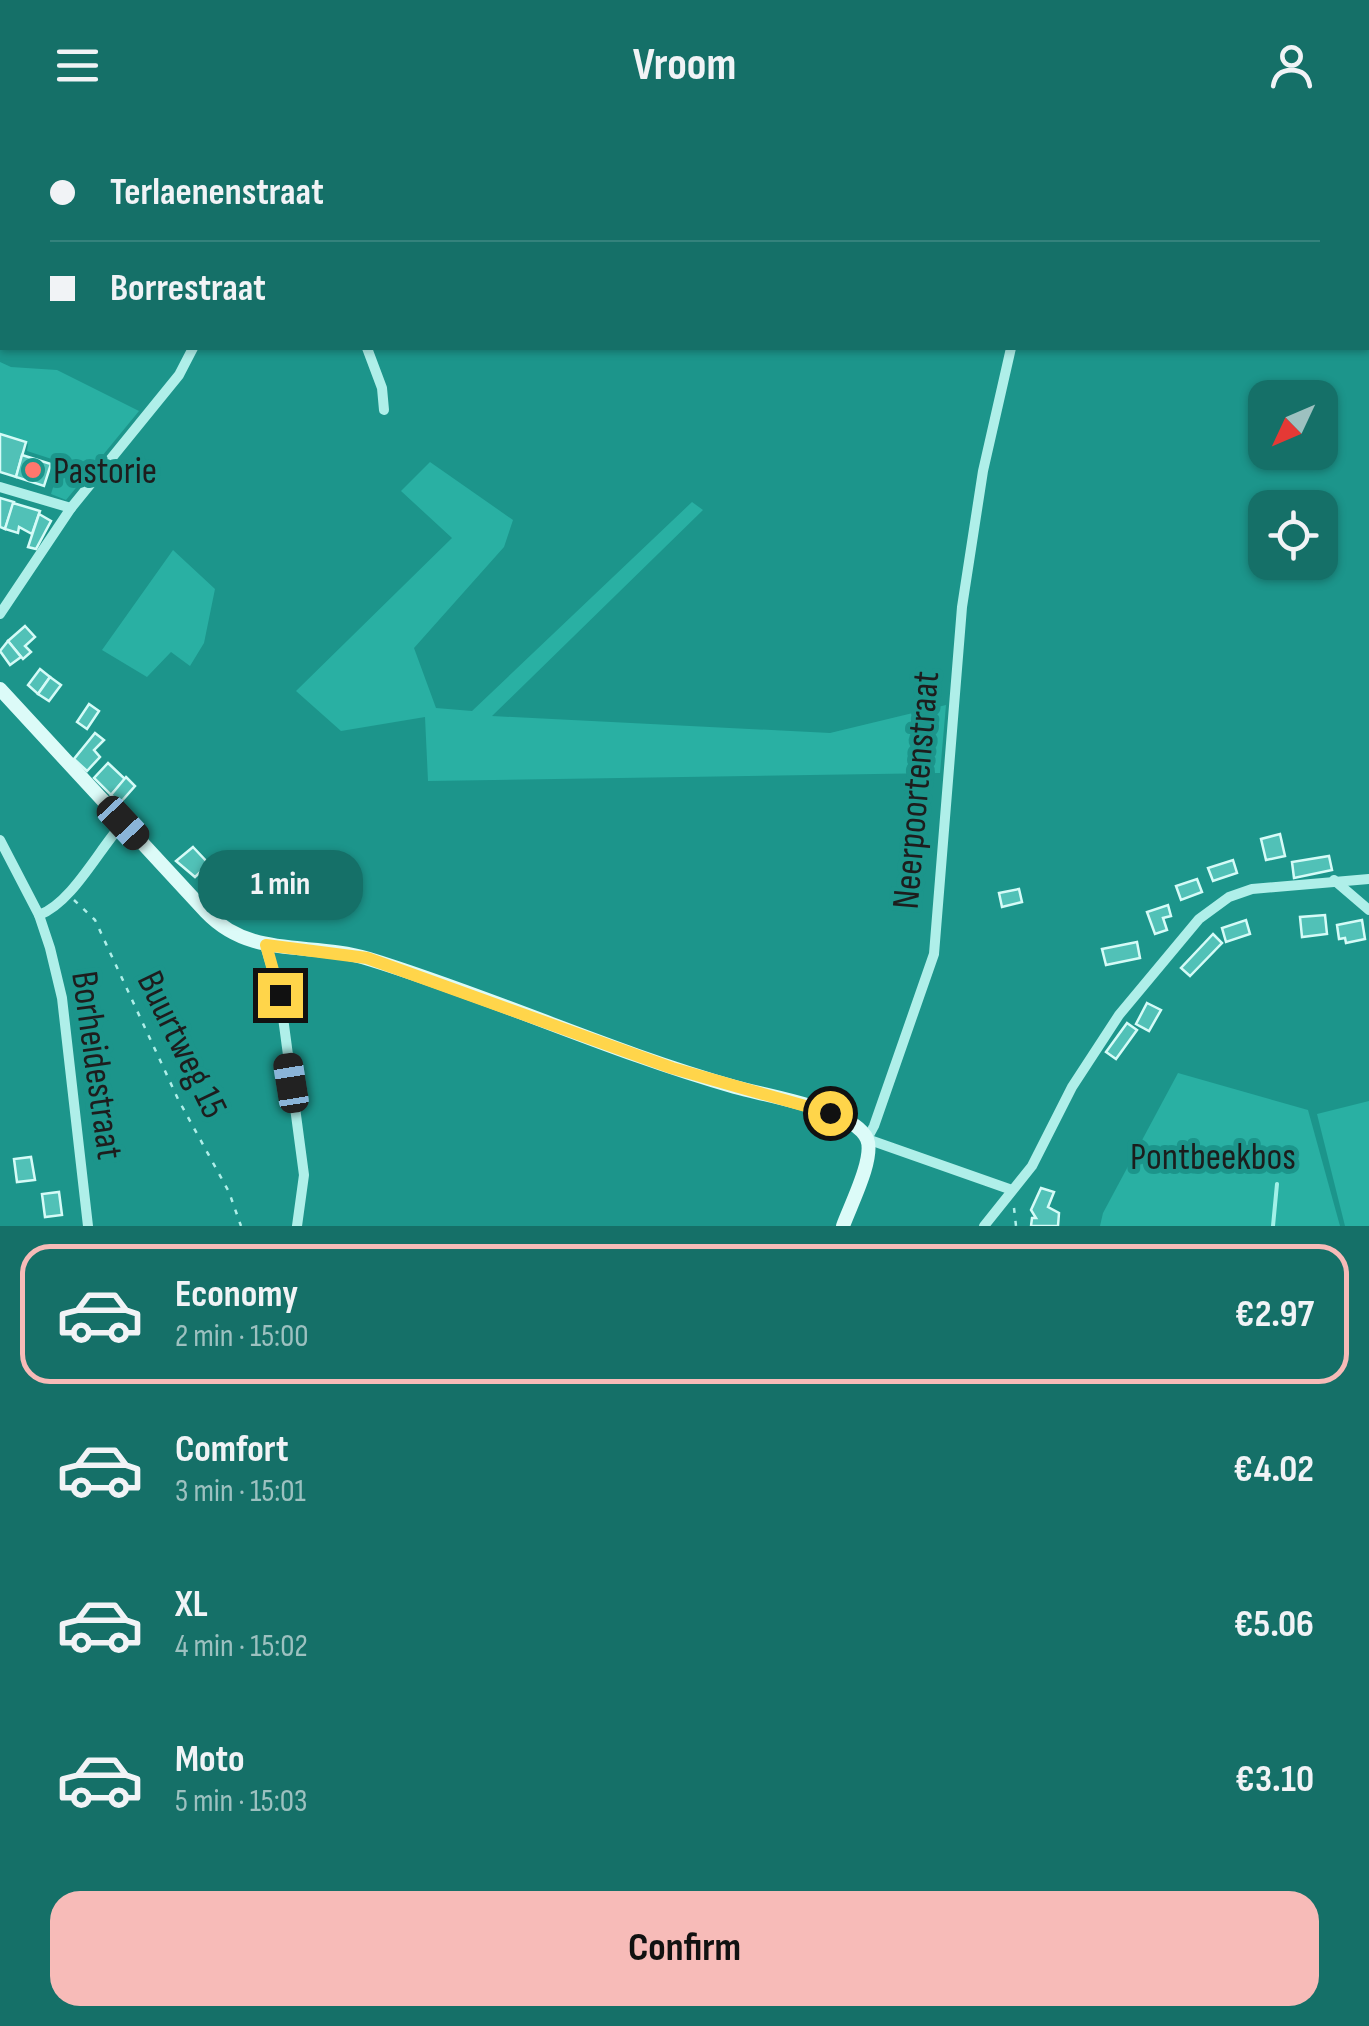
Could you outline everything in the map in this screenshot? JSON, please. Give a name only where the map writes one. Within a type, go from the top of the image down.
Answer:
[{"type":"street","points":[[0,614],[71,508],[179,375],[192,350]]},
{"type":"street","points":[[368,350],[382,388],[384,410]]},
{"type":"street","name":"Neerpoortenstraat","points":[[843,1226],[866,1165],[866,1139],[874,1126],[934,954],[962,607],[984,472],[1011,350]]},
{"type":"street","points":[[0,486],[71,508]]},
{"type":"street","points":[[0,689],[218,924],[245,940],[367,958],[672,1068],[830,1113],[855,1125],[866,1139],[1010,1193]]},
{"type":"street","points":[[39,915],[50,911],[66,895],[123,823]]},
{"type":"street","name":"Borheidestraat","points":[[0,840],[39,915],[62,998],[88,1226]]},
{"type":"street","points":[[984,1226],[1032,1166],[1072,1087],[1119,1015],[1198,919],[1229,897],[1252,888],[1369,879]]},
{"type":"street","points":[[1334,880],[1369,910]]},
{"type":"street","points":[[266,945],[280,995],[304,1175],[297,1226]]},
{"type":"path","name":"Buurtweg 15","points":[[66,895],[95,920],[178,1099],[229,1192],[241,1226]]},
{"type":"path","points":[[1010,1193],[1016,1226]]},
{"type":"green space","points":[[0,362],[11,367],[57,370],[139,411],[66,500],[51,494],[61,462],[27,451],[28,444],[0,436]]},
{"type":"green space","points":[[430,462],[513,520],[504,547],[414,648],[436,708],[472,711],[692,502],[703,510],[492,716],[830,733],[946,705],[940,773],[428,781],[425,717],[341,731],[296,691],[452,538],[401,491]]},
{"type":"green space","points":[[173,550],[215,589],[204,643],[190,666],[171,652],[147,677],[102,650]]},
{"type":"green space","name":"Pontbeekbos","points":[[1178,1073],[1308,1110],[1340,1226],[1100,1226],[1103,1213]]},
{"type":"green space","points":[[1369,1101],[1369,1226],[1345,1226],[1317,1114]]},
{"type":"building","points":[[0,434],[26,442],[16,477],[0,472]]},
{"type":"building","name":"Pastorie","points":[[22,455],[51,464],[44,486],[16,477]]},
{"type":"building","points":[[0,498],[14,502],[5,529],[0,527]]},
{"type":"building","points":[[13,503],[40,511],[32,534],[19,527],[18,533],[5,529]]},
{"type":"building","points":[[39,514],[51,521],[36,549],[28,547]]},
{"type":"building","points":[[25,626],[35,637],[25,646],[31,652],[23,659],[8,641]]},
{"type":"building","points":[[8,641],[21,657],[10,665],[0,651]]},
{"type":"building","points":[[40,669],[50,677],[38,694],[28,685]]},
{"type":"building","points":[[50,677],[61,685],[49,701],[38,694]]},
{"type":"building","points":[[89,704],[99,711],[87,729],[77,722]]},
{"type":"building","points":[[95,733],[104,740],[94,750],[100,757],[87,771],[74,759]]},
{"type":"building","points":[[108,763],[125,779],[111,795],[94,778]]},
{"type":"building","points":[[126,777],[135,786],[120,803],[111,795]]},
{"type":"building","points":[[1280,834],[1285,856],[1266,860],[1261,839]]},
{"type":"building","points":[[193,847],[209,864],[195,877],[176,861]]},
{"type":"building","points":[[1329,856],[1332,870],[1294,878],[1292,862]]},
{"type":"building","points":[[1233,860],[1237,873],[1213,881],[1208,868]]},
{"type":"building","points":[[1197,879],[1202,892],[1181,900],[1176,886]]},
{"type":"building","points":[[1019,889],[1022,902],[1002,907],[999,893]]},
{"type":"building","points":[[1168,905],[1171,916],[1163,918],[1167,930],[1155,934],[1147,912]]},
{"type":"building","points":[[1325,915],[1327,934],[1302,937],[1300,917]]},
{"type":"building","points":[[1246,920],[1250,934],[1226,942],[1222,928]]},
{"type":"building","points":[[1362,920],[1365,939],[1346,943],[1345,938],[1339,939],[1337,925]]},
{"type":"building","points":[[1213,934],[1222,943],[1190,976],[1181,968]]},
{"type":"building","points":[[1137,942],[1140,958],[1106,965],[1102,949]]},
{"type":"building","points":[[1147,1003],[1161,1010],[1149,1031],[1136,1024]]},
{"type":"building","points":[[1127,1023],[1137,1030],[1116,1059],[1106,1052]]},
{"type":"building","points":[[31,1157],[35,1180],[17,1182],[14,1159]]},
{"type":"building","points":[[1041,1188],[1054,1192],[1048,1207],[1059,1213],[1058,1226],[1031,1226],[1032,1218],[1036,1218],[1031,1210]]},
{"type":"building","points":[[59,1192],[62,1215],[45,1217],[42,1194]]},
{"type":"waterway","points":[[1273,1226],[1277,1184]]},
{"type":"place","name":"Pastorie","points":[[33,470]]},
{"type":"route","points":[[280,995],[266,945],[367,958],[672,1068],[830,1113]]}]
